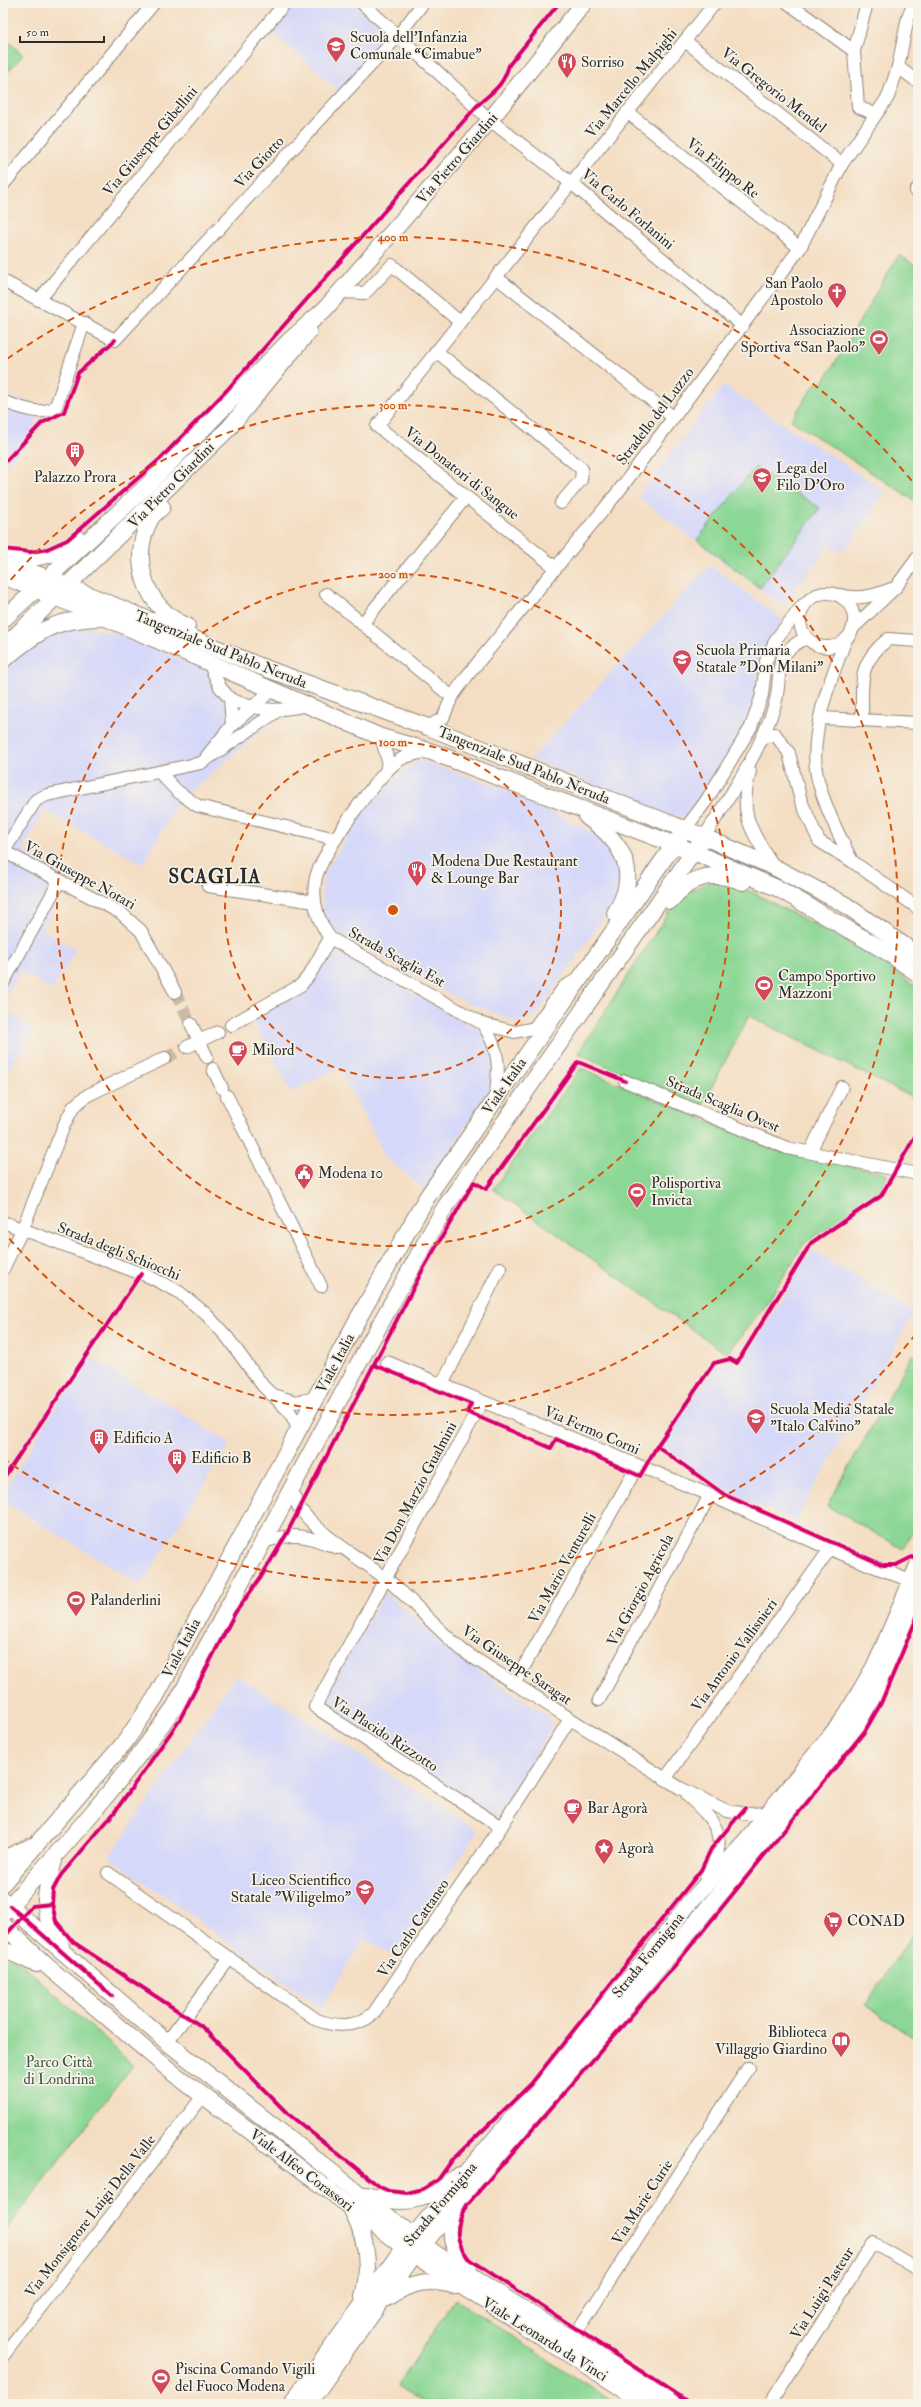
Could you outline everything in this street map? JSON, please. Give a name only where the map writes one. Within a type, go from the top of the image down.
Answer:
[{"type":"main road","name":"Via Pietro Giardini","points":[[3,648],[229,428],[300,345],[325,309],[339,292],[490,120],[584,3]]},
{"type":"main road","name":"Via Pietro Giardini","points":[[3,620],[154,480],[289,341],[325,309]]},
{"type":"main road","points":[[229,428],[212,456],[150,520],[143,541],[143,572],[152,598],[167,615],[177,622],[250,649],[260,657],[262,667]]},
{"type":"main road","points":[[3,558],[27,560],[71,547],[97,528],[123,501],[154,480]]},
{"type":"main road","points":[[3,562],[42,584]]},
{"type":"main road","points":[[3,576],[42,584]]},
{"type":"main road","name":"Tangenziale Sud Pablo Neruda","points":[[42,584],[262,667],[428,727],[685,828],[774,867],[844,904],[918,955]]},
{"type":"main road","name":"Tangenziale Sud Pablo Neruda","points":[[62,592],[106,618],[381,736],[432,752],[694,852],[779,890],[887,952],[918,974]]},
{"type":"main road","points":[[3,660],[49,626],[74,618],[106,618]]},
{"type":"main road","points":[[273,689],[287,685],[361,712],[393,715]]},
{"type":"main road","points":[[570,804],[608,833],[617,842],[627,868],[625,893],[621,903],[600,936],[599,950]]},
{"type":"main road","name":"Viale Italia","points":[[3,1883],[41,1841],[125,1742],[155,1698],[316,1398],[427,1197],[685,828]]},
{"type":"main road","points":[[597,991],[704,837]]},
{"type":"main road","points":[[597,991],[632,955],[682,886],[701,878],[717,876],[779,890]]},
{"type":"main road","name":"Viale Italia","points":[[5,1906],[55,1857],[137,1761],[175,1706],[262,1542],[445,1207],[597,991]]},
{"type":"main road","name":"Strada Formigina","points":[[308,2404],[378,2305],[414,2245],[465,2174],[651,1953],[690,1902],[768,1813],[822,1766],[844,1719],[867,1682],[915,1583],[918,1565]]},
{"type":"main road","name":"Strada Formigina","points":[[291,2404],[359,2307],[414,2245],[457,2204],[658,1968],[822,1766],[854,1729],[872,1701],[918,1599]]},
{"type":"main road","points":[[3,1859],[41,1841]]},
{"type":"main road","points":[[55,1857],[45,1905],[47,1920],[72,1961]]},
{"type":"main road","name":"Viale Alfeo Corassori","points":[[5,1906],[167,2042],[361,2194],[414,2245],[463,2288]]},
{"type":"main road","name":"Viale Alfeo Corassori","points":[[3,1925],[47,1966],[144,2049],[203,2096],[350,2206],[479,2282]]},
{"type":"main road","points":[[3,1951],[14,1953],[30,1962],[47,1966]]},
{"type":"main road","points":[[144,2049],[167,2042]]},
{"type":"main road","points":[[361,2194],[395,2202],[408,2201],[432,2192],[445,2182],[465,2174]]},
{"type":"main road","points":[[457,2204],[451,2225],[452,2244],[455,2252],[479,2282]]},
{"type":"main road","points":[[350,2206],[358,2221],[368,2253],[367,2282],[359,2307]]},
{"type":"main road","points":[[378,2305],[400,2289],[420,2282],[442,2282],[463,2288]]},
{"type":"main road","name":"Viale Leonardo da Vinci","points":[[479,2282],[566,2344],[646,2404]]},
{"type":"main road","name":"Viale Leonardo da Vinci","points":[[463,2288],[674,2404]]},
{"type":"street","points":[[3,185],[154,3]]},
{"type":"street","name":"Via Giuseppe Gibellini","points":[[39,300],[285,3]]},
{"type":"street","name":"Via Carlo Forlanini","points":[[362,3],[490,120],[571,182],[743,326]]},
{"type":"street","name":"Via Giotto","points":[[84,323],[115,340],[398,36],[423,3]]},
{"type":"street","name":"Via Marcello Malpighi","points":[[571,182],[715,3]]},
{"type":"street","points":[[788,3],[854,51]]},
{"type":"street","points":[[867,3],[854,51],[858,107],[875,114]]},
{"type":"street","name":"Stradello del Luzzo","points":[[428,727],[443,718],[452,697],[618,492],[800,248],[842,164],[888,97],[898,67],[908,17],[914,3]]},
{"type":"street","name":"Via Gregorio Mendel","points":[[685,40],[842,164]]},
{"type":"street","points":[[898,67],[918,82]]},
{"type":"street","name":"Via Filippo Re","points":[[627,112],[800,248]]},
{"type":"street","name":"Via Donatori di Sangue","points":[[556,568],[377,426],[571,182]]},
{"type":"street","points":[[918,188],[916,191],[918,192]]},
{"type":"street","points":[[339,292],[365,293],[392,265],[460,322]]},
{"type":"street","points":[[496,277],[673,417]]},
{"type":"street","points":[[3,281],[84,323],[56,406],[45,412],[37,412],[3,402]]},
{"type":"street","points":[[436,351],[582,469],[580,480],[561,503]]},
{"type":"street","points":[[362,624],[466,497]]},
{"type":"street","points":[[853,862],[835,828],[816,770],[816,741],[831,679],[846,639],[853,628],[896,587],[918,557]]},
{"type":"street","points":[[685,828],[706,801],[751,727],[762,695],[766,661],[776,639],[804,605],[816,595],[832,593],[855,599],[868,597],[896,587]]},
{"type":"street","points":[[832,593],[845,600],[850,606],[854,620],[853,628]]},
{"type":"street","points":[[326,594],[452,697]]},
{"type":"street","points":[[804,605],[799,622],[806,638],[823,647],[836,645],[846,639]]},
{"type":"street","points":[[704,837],[765,736],[776,702],[778,671],[782,656],[794,644],[806,638]]},
{"type":"street","points":[[862,720],[863,670],[873,651],[888,639],[918,641]]},
{"type":"street","points":[[823,647],[830,659],[831,679]]},
{"type":"street","points":[[208,661],[220,687],[230,699],[252,709],[279,710],[309,706]]},
{"type":"street","points":[[201,763],[232,724],[252,709],[273,689]]},
{"type":"street","points":[[230,699],[232,724]]},
{"type":"street","points":[[4,851],[36,800],[47,795],[201,763],[279,710]]},
{"type":"street","points":[[821,718],[918,723]]},
{"type":"street","points":[[765,736],[775,734],[789,753],[801,801],[818,842],[853,862],[918,908]]},
{"type":"street","points":[[381,736],[388,761],[386,771]]},
{"type":"street","name":"Strada Scaglia Est","points":[[432,752],[414,754],[400,759],[386,771],[336,839],[319,865],[316,878],[315,902],[321,926],[330,938],[483,1024],[515,1032],[534,1028],[564,987],[578,979]]},
{"type":"street","points":[[752,759],[744,793],[747,818],[755,837],[774,867]]},
{"type":"street","points":[[159,772],[177,791],[198,806],[336,839]]},
{"type":"street","name":"Via Giuseppe Notari","points":[[4,851],[121,913],[133,923],[151,946],[175,992]]},
{"type":"street","points":[[3,983],[60,880]]},
{"type":"street","points":[[208,886],[315,902]]},
{"type":"street","points":[[231,1025],[301,985],[310,974],[330,938]]},
{"type":"street","points":[[191,1024],[207,1057]]},
{"type":"street","points":[[483,1024],[492,1038],[500,1071],[495,1099]]},
{"type":"street","points":[[187,1047],[218,1032]]},
{"type":"street","points":[[3,1269],[22,1230],[65,1123],[74,1106],[88,1095],[165,1058]]},
{"type":"street","points":[[214,1069],[321,1286]]},
{"type":"street","name":"Strada Scaglia Ovest","points":[[625,1081],[778,1145],[918,1174]]},
{"type":"street","points":[[810,1152],[842,1087]]},
{"type":"street","name":"Strada degli Schiocchi","points":[[3,1222],[150,1278],[179,1292],[206,1314],[227,1337],[263,1386],[290,1412],[299,1430]]},
{"type":"street","points":[[442,1384],[500,1268]]},
{"type":"street","name":"Via Fermo Corni","points":[[387,1362],[710,1495],[830,1549],[915,1583]]},
{"type":"street","name":"Strada degli Schiocchi","points":[[275,1396],[296,1402],[316,1398]]},
{"type":"street","name":"Via Don Marzio Gualmini","points":[[387,1580],[482,1402]]},
{"type":"street","name":"Via Mario Venturelli","points":[[514,1684],[637,1466]]},
{"type":"street","name":"Via Giuseppe Saragat","points":[[291,1489],[299,1508],[349,1553],[387,1580],[454,1643],[514,1684],[680,1788],[727,1811],[748,1814],[768,1813]]},
{"type":"street","name":"Via Giorgio Agricola","points":[[599,1700],[710,1495]]},
{"type":"street","name":"Via Giuseppe Saragat","points":[[262,1542],[286,1535],[307,1536],[349,1553]]},
{"type":"street","name":"Via Antonio Vallisnieri","points":[[665,1779],[830,1549]]},
{"type":"street","name":"Via Placido Rizzotto","points":[[387,1580],[315,1707],[501,1827]]},
{"type":"street","name":"Via Carlo Cattaneo","points":[[108,1873],[317,2020],[343,2026],[366,2021],[373,2014],[501,1827],[570,1719]]},
{"type":"street","name":"Via Giuseppe Saragat","points":[[680,1788],[713,1822],[717,1831],[719,1843],[717,1859],[690,1902]]},
{"type":"street","points":[[167,2042],[230,1958]]},
{"type":"street","name":"Via Marie Curie","points":[[566,2344],[578,2330],[748,2068]]},
{"type":"street","name":"Via Monsignore Luigi Della Valle","points":[[3,2356],[203,2096]]},
{"type":"street","name":"Via Luigi Pasteur","points":[[770,2404],[873,2243],[918,2269]]},
{"type":"shaded area","name":"Scuola dell’Infanzia Comunale “Cimabue”","points":[[296,3],[354,3],[390,35],[340,91],[271,31]]},
{"type":"shaded area","name":"Lega del Filo D'Oro","points":[[723,385],[885,491],[848,547],[837,551],[828,546],[782,606],[638,497],[709,403],[711,404]]},
{"type":"shaded area","points":[[3,395],[40,405],[32,437],[3,468]]},
{"type":"shaded area","name":"Scuola Primaria Statale \"Don Milani\"","points":[[710,565],[783,620],[762,652],[753,700],[741,732],[691,810],[683,816],[674,817],[531,759]]},
{"type":"shaded area","points":[[86,628],[116,634],[195,665],[210,673],[226,703],[273,721],[179,800],[143,864],[44,810],[22,851],[69,878],[43,930],[76,950],[52,990],[21,971],[3,1001],[3,672],[35,643],[60,632]]},
{"type":"shaded area","points":[[416,759],[498,787],[601,836],[613,849],[622,870],[616,900],[537,1014],[525,1020],[517,1022],[463,1001],[330,929],[324,916],[322,895],[324,873],[363,812]]},
{"type":"shaded area","points":[[345,955],[480,1031],[486,1037],[495,1060],[492,1085],[425,1189],[387,1159],[339,1067],[291,1092],[253,1020],[296,994],[328,958]]},
{"type":"shaded area","points":[[3,1009],[33,1029],[3,1080]]},
{"type":"shaded area","points":[[813,1250],[914,1312],[795,1521],[715,1487],[662,1445],[718,1365],[732,1363],[739,1367]]},
{"type":"shaded area","points":[[88,1356],[230,1443],[141,1585],[3,1501],[3,1493]]},
{"type":"shaded area","points":[[385,1592],[450,1651],[549,1717],[551,1725],[549,1733],[496,1816],[321,1705]]},
{"type":"shaded area","points":[[236,1675],[478,1831],[395,1956],[364,1939],[321,2008],[109,1857]]},
{"type":"green space","points":[[3,37],[23,55],[3,77]]},
{"type":"green space","name":"Associazione Sportiva “San Paolo”","points":[[899,255],[918,267],[918,503],[791,420],[816,383],[822,384]]},
{"type":"green space","points":[[755,467],[820,508],[760,588],[697,540]]},
{"type":"green space","name":"Campo Sportivo Mazzoni","points":[[710,882],[736,885],[752,892],[875,957],[918,989],[918,1100],[749,1016],[700,1109],[578,1053],[671,909],[688,893]]},
{"type":"green space","name":"Polisportiva Invicta","points":[[581,1068],[776,1150],[888,1174],[876,1196],[804,1244],[766,1304],[727,1354],[493,1189]]},
{"type":"green space","points":[[912,1355],[918,1359],[918,1522],[903,1549],[827,1506]]},
{"type":"green space","points":[[918,1926],[918,2040],[865,2005]]},
{"type":"green space","name":"Parco Città di Londrina","points":[[3,1956],[21,1963],[133,2065],[3,2234]]},
{"type":"green space","points":[[455,2299],[616,2404],[425,2404],[397,2386]]},
{"type":"tunnel","points":[[175,992],[191,1024]]},
{"type":"tunnel","points":[[165,1058],[187,1047]]},
{"type":"cycle path","points":[[3,549],[31,552],[47,549],[67,540],[160,459],[227,390],[476,107],[500,85],[509,65],[559,3]]},
{"type":"cycle path","points":[[3,464],[42,423],[64,412],[78,373],[115,340]]},
{"type":"cycle path","points":[[625,1081],[578,1062],[486,1189],[474,1182],[422,1271],[286,1535],[261,1577],[235,1613],[179,1721],[114,1813],[61,1875],[53,1890],[52,1904],[56,1921],[73,1942],[201,2026],[287,2113],[380,2187],[389,2191],[407,2193],[423,2189],[438,2180],[453,2159],[531,2084],[701,1870],[711,1849],[745,1808]]},
{"type":"cycle path","points":[[374,1365],[471,1404],[467,1412],[551,1448],[556,1439],[640,1476],[657,1446],[714,1363],[730,1359],[737,1363],[811,1243],[881,1196],[918,1131]]},
{"type":"cycle path","points":[[3,1479],[141,1274]]},
{"type":"cycle path","points":[[657,1446],[725,1495],[883,1565],[896,1565],[912,1557],[918,1560]]},
{"type":"cycle path","points":[[691,2404],[468,2258],[463,2251],[458,2238],[458,2226],[460,2219],[467,2205],[672,1969],[865,1731],[881,1703],[918,1615]]},
{"type":"cycle path","points":[[3,1938],[32,1906],[52,1904]]},
{"type":"cycle path","points":[[10,1906],[112,1996]]},
{"type":"place","name":"Scuola dell’Infanzia Comunale “Cimabue”","points":[[336,63]]},
{"type":"place","name":"Sorriso","points":[[567,79]]},
{"type":"place","name":"San Paolo Apostolo","points":[[837,309]]},
{"type":"place","name":"Associazione Sportiva “San Paolo”","points":[[879,356]]},
{"type":"place","name":"Palazzo Prora","points":[[75,468]]},
{"type":"place","name":"Lega del Filo D'Oro","points":[[762,494]]},
{"type":"place","name":"Scuola Primaria Statale \"Don Milani\"","points":[[682,676]]},
{"type":"place","name":"Modena Due Restaurant & Lounge Bar","points":[[417,887]]},
{"type":"place","name":"Campo Sportivo Mazzoni","points":[[764,1002]]},
{"type":"place","name":"Milord","points":[[238,1067]]},
{"type":"place","name":"Modena 10","points":[[304,1190]]},
{"type":"place","name":"Polisportiva Invicta","points":[[637,1209]]},
{"type":"place","name":"Scuola Media Statale \"Italo Calvino\"","points":[[756,1435]]},
{"type":"place","name":"Edificio A","points":[[99,1455]]},
{"type":"place","name":"Edificio B","points":[[177,1475]]},
{"type":"place","name":"Palanderlini","points":[[76,1617]]},
{"type":"place","name":"Bar Agorà","points":[[573,1825]]},
{"type":"place","name":"Agorà","points":[[604,1865]]},
{"type":"place","name":"Liceo Scientifico Statale \"Wiligelmo\"","points":[[365,1906]]},
{"type":"place","name":"CONAD","points":[[833,1938]]},
{"type":"place","name":"Biblioteca Villaggio Giardino","points":[[841,2058]]},
{"type":"place","name":"Piscina Comando Vigili del Fuoco Modena","points":[[161,2395]]},
{"type":"district","name":"SCAGLIA","points":[[215,876]]}]
